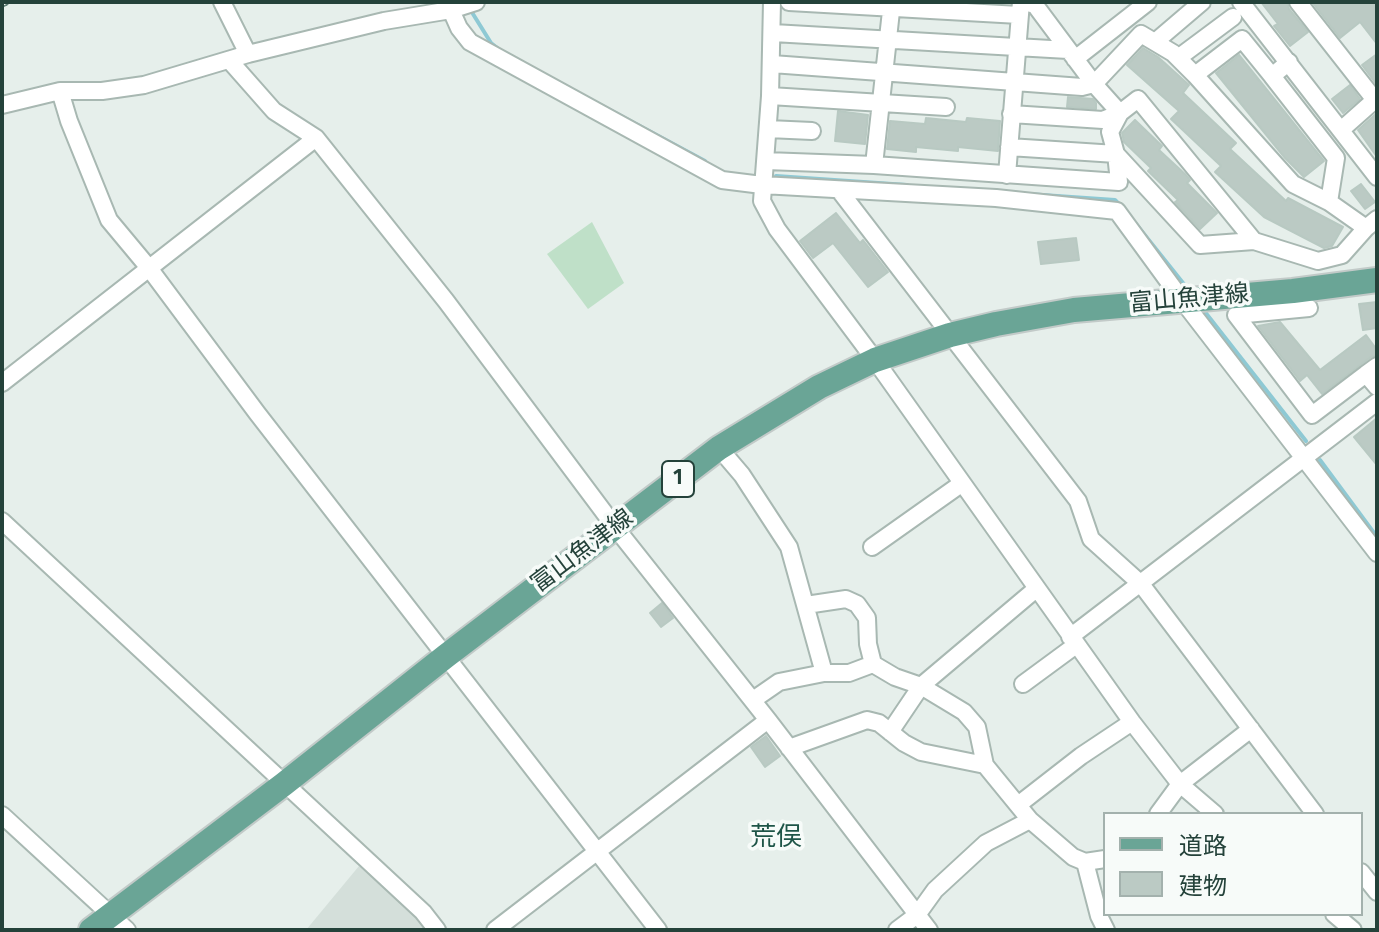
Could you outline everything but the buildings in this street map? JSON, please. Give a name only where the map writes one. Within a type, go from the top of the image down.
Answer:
[{"type":"main road","name":"富山魚津線","points":[[91,930],[118,922],[284,784],[446,656],[719,448],[819,387],[875,360],[950,335],[1074,310],[1182,300],[1232,306],[1293,291],[1377,280]]},
{"type":"street","points":[[222,2],[248,54]]},
{"type":"street","points":[[2,105],[60,91],[102,91],[144,85],[248,54],[476,2]]},
{"type":"street","points":[[772,2],[772,64],[762,201],[777,229],[875,360],[1132,722],[1180,784],[1213,812]]},
{"type":"street","points":[[789,2],[1035,5],[1094,84],[1120,113]]},
{"type":"street","points":[[773,33],[1072,54],[1148,2]]},
{"type":"street","points":[[1155,42],[1202,2]]},
{"type":"street","points":[[1298,2],[1376,99],[1341,130]]},
{"type":"street","points":[[874,165],[892,4]]},
{"type":"street","points":[[1007,175],[1022,6]]},
{"type":"street","points":[[451,10],[470,42],[722,180],[996,198],[1117,211],[1377,553]]},
{"type":"street","points":[[1178,58],[1237,10],[1289,62],[1377,177]]},
{"type":"street","points":[[772,64],[1082,87],[1094,84],[1141,34],[1178,58],[1293,184],[1371,224],[1342,255],[1318,261],[1254,241],[1200,245],[1116,154],[1009,147]]},
{"type":"street","points":[[1195,75],[1242,39],[1336,158],[1329,202]]},
{"type":"street","points":[[229,60],[274,111],[316,138],[446,301],[615,527],[753,700],[929,930]]},
{"type":"street","points":[[1272,76],[1289,62]]},
{"type":"street","points":[[60,91],[109,220],[658,930]]},
{"type":"street","points":[[770,96],[946,107]]},
{"type":"street","points":[[1011,114],[1103,120],[1120,113],[1138,99],[1254,241]]},
{"type":"street","points":[[766,161],[874,165],[1119,182],[1110,132],[1120,113]]},
{"type":"street","points":[[768,129],[812,131]]},
{"type":"street","points":[[2,383],[316,138]]},
{"type":"street","points":[[839,190],[1078,501],[1091,539],[1141,584],[1313,812]]},
{"type":"street","points":[[1232,306],[1309,308]]},
{"type":"street","points":[[1232,306],[1312,415],[1373,376]]},
{"type":"street","points":[[1023,684],[1141,584],[1377,402]]},
{"type":"street","points":[[719,448],[742,475],[789,547],[824,673]]},
{"type":"street","points":[[872,547],[961,484]]},
{"type":"street","points":[[2,521],[423,912],[437,930]]},
{"type":"street","points":[[890,732],[921,686],[1036,589]]},
{"type":"street","points":[[806,605],[846,599],[857,604],[867,618],[873,664],[895,677],[921,686],[964,712],[977,727],[985,765],[1030,820],[1073,857],[1085,862],[1103,859]]},
{"type":"street","points":[[753,700],[779,682],[824,673],[849,673],[873,664]]},
{"type":"street","points":[[495,930],[768,720]]},
{"type":"street","points":[[789,748],[867,720],[879,723],[921,752],[985,765]]},
{"type":"street","points":[[1018,805],[1081,756],[1132,722]]},
{"type":"street","points":[[1159,812],[1180,784],[1251,729]]},
{"type":"street","points":[[3,819],[118,922]]},
{"type":"street","points":[[897,930],[917,915],[935,890],[986,843],[1030,820]]},
{"type":"street","points":[[1085,862],[1099,916],[1106,930]]},
{"type":"street","points":[[1363,874],[1377,892]]},
{"type":"street","points":[[1336,916],[1353,930]]},
{"type":"shaded area","points":[[359,866],[419,917],[429,930],[306,930]]},
{"type":"green space","points":[[592,222],[624,283],[588,309],[547,254]]},
{"type":"waterway","points":[[473,14],[491,43],[501,51]]},
{"type":"waterway","points":[[526,65],[705,161]]},
{"type":"waterway","points":[[776,176],[907,185]]},
{"type":"waterway","points":[[1028,194],[1115,200],[1120,205]]},
{"type":"waterway","points":[[1136,224],[1187,288]]},
{"type":"waterway","points":[[1205,312],[1306,441]]},
{"type":"waterway","points":[[1320,460],[1377,537]]},
{"type":"railway","points":[[2,4],[6,2]]},
{"type":"district","name":"荒俣","points":[[776,839]]}]
